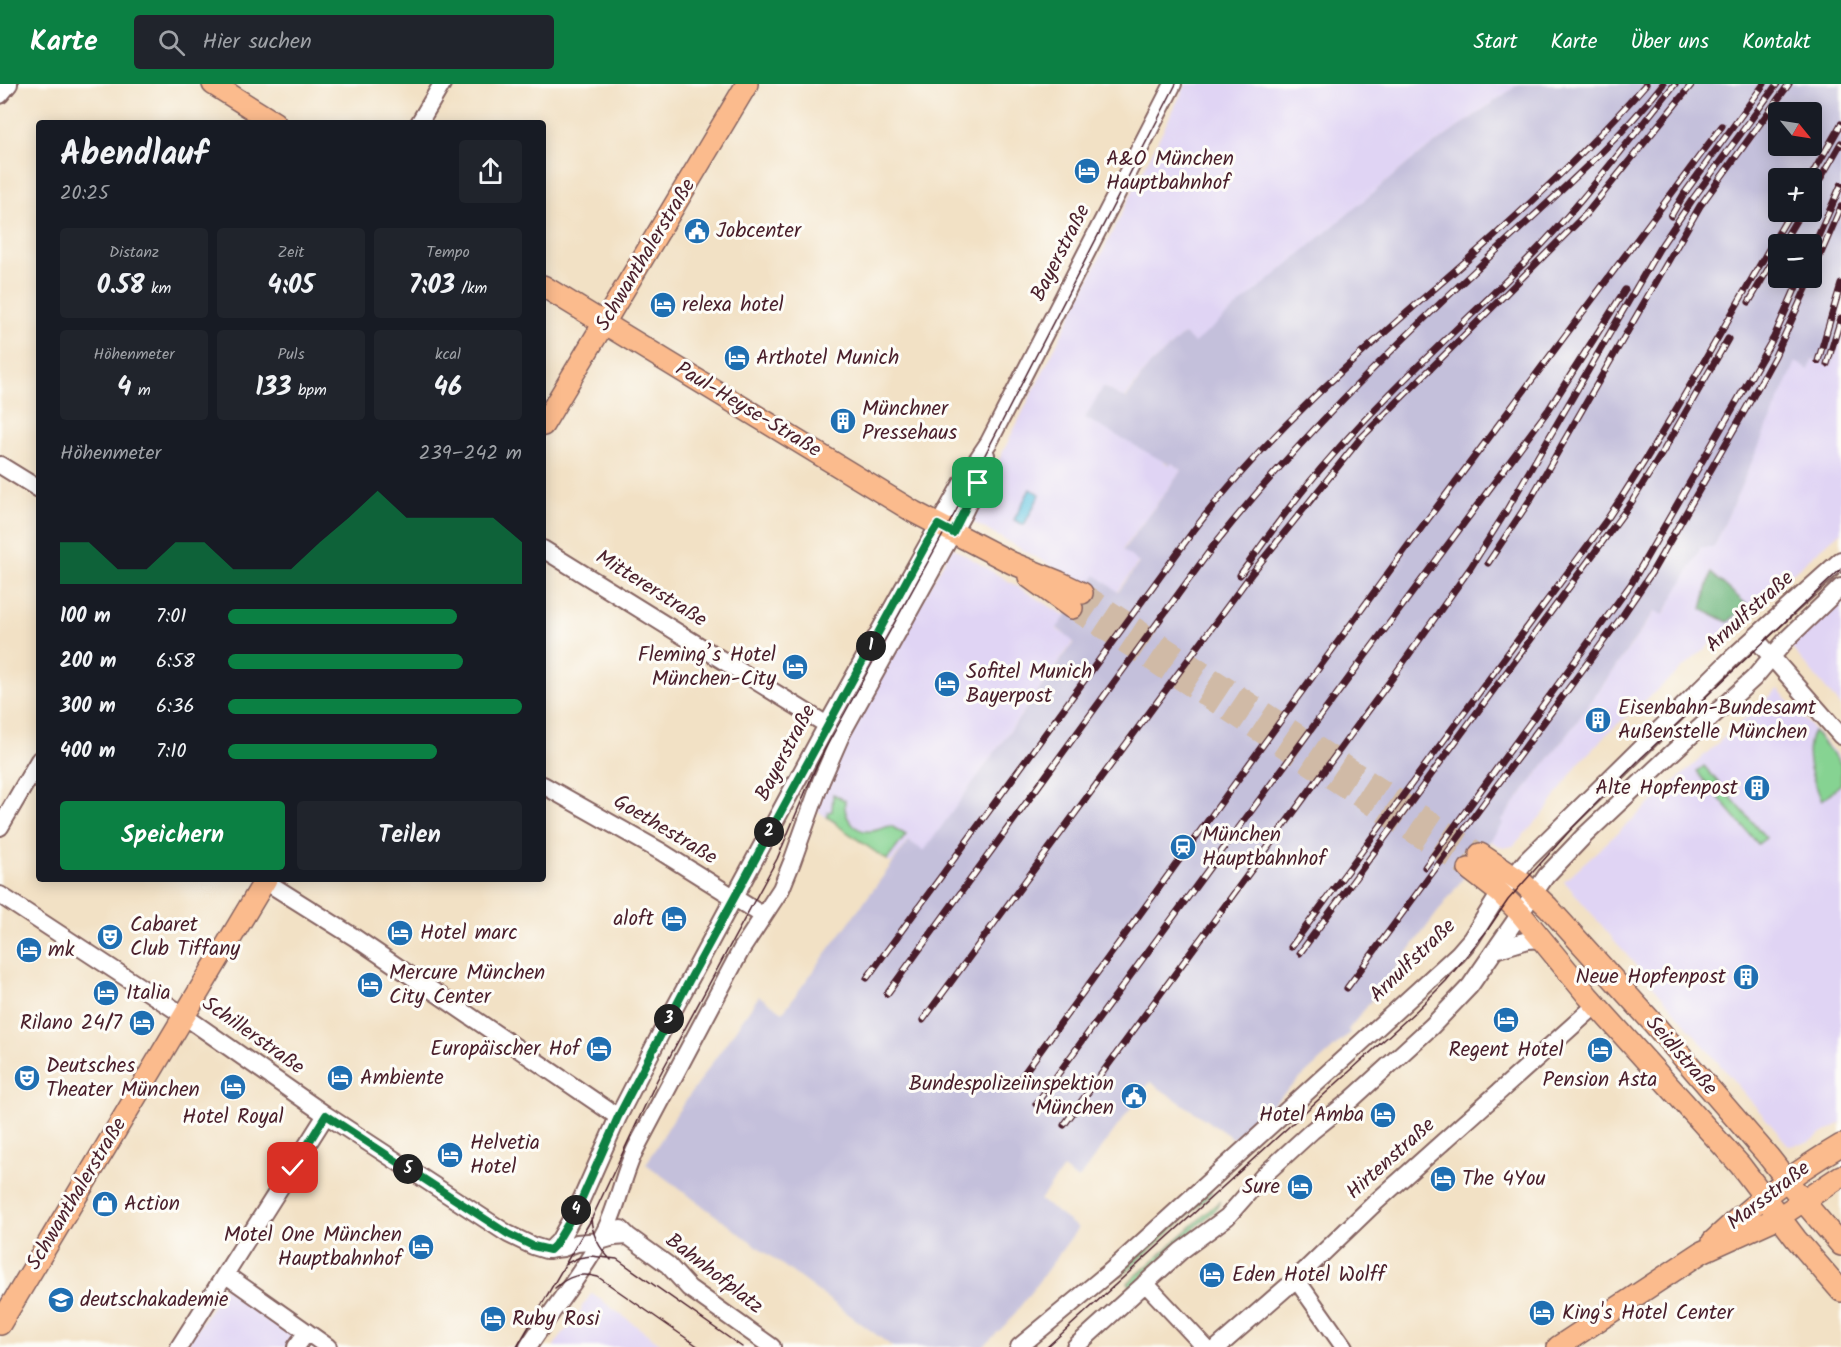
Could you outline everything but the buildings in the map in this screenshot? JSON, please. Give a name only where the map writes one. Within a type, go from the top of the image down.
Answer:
[{"type":"main road","points":[[213,84],[270,120]]},
{"type":"main road","name":"Schwanthalerstraße","points":[[546,420],[747,84]]},
{"type":"main road","name":"Paul-Heyse-Straße","points":[[546,288],[907,508],[1012,563],[1059,582],[1077,601]]},
{"type":"main road","name":"Seidlstraße","points":[[1841,1245],[1804,1202],[1788,1179],[1653,1023],[1533,892],[1513,876],[1475,862],[1596,1005],[1740,1166],[1841,1291]]},
{"type":"main road","name":"Schwanthalerstraße","points":[[0,1324],[264,882]]},
{"type":"main road","name":"Marsstraße","points":[[1702,1252],[1737,1218],[1788,1179],[1841,1145]]},
{"type":"main road","name":"Marsstraße","points":[[1558,1347],[1702,1252],[1779,1217],[1841,1176]]},
{"type":"street","points":[[0,94],[9,84]]},
{"type":"street","points":[[421,120],[442,84]]},
{"type":"street","name":"Bayerstraße","points":[[550,1250],[559,1240],[578,1207],[618,1117],[827,725],[946,529],[978,483],[989,442],[1173,84]]},
{"type":"street","points":[[0,465],[36,487]]},
{"type":"street","name":"Bayerstraße","points":[[528,1347],[600,1241],[614,1212],[625,1172],[636,1148],[741,950],[787,876],[821,781],[842,733],[946,529]]},
{"type":"street","name":"Mittererstraße","points":[[546,551],[827,725]]},
{"type":"street","name":"Arnulfstraße","points":[[1019,1347],[1112,1270],[1458,954],[1471,939],[1513,876],[1734,656],[1841,560]]},
{"type":"street","name":"Arnulfstraße","points":[[1075,1347],[1181,1251],[1227,1217],[1271,1168],[1352,1099],[1432,1026],[1470,986],[1546,876],[1584,836],[1754,678],[1787,639],[1841,587]]},
{"type":"street","points":[[1755,638],[1841,736]]},
{"type":"street","points":[[0,827],[36,765]]},
{"type":"street","name":"Goethestraße","points":[[546,787],[660,851],[762,915]]},
{"type":"street","points":[[268,882],[354,937],[618,1117]]},
{"type":"street","name":"Schillerstraße","points":[[0,895],[183,1015],[326,1115],[508,1234],[533,1246],[550,1250]]},
{"type":"street","points":[[1495,950],[1528,940],[1542,939]]},
{"type":"street","name":"Hirtenstraße","points":[[1218,1347],[1296,1279],[1376,1202],[1596,1005]]},
{"type":"street","points":[[179,1347],[326,1115]]},
{"type":"street","name":"Bahnhofplatz","points":[[614,1212],[618,1225],[628,1236],[668,1265],[689,1288],[772,1347]]},
{"type":"street","points":[[550,1250],[578,1243],[628,1236]]},
{"type":"street","points":[[226,1275],[328,1347]]},
{"type":"street","points":[[1296,1279],[1344,1347]]},
{"type":"street","points":[[1145,1283],[1204,1347]]},
{"type":"street","points":[[296,1347],[307,1332]]},
{"type":"shaded area","points":[[1186,84],[1519,84],[1411,161],[1194,344],[1184,334],[1148,367],[1125,399],[1103,387],[1164,462],[1169,465],[1172,463],[1182,470],[1123,549],[1139,562],[1117,592],[1088,586],[969,520]]},
{"type":"shaded area","points":[[1519,84],[1841,84],[1841,335],[1832,365],[1812,360],[1809,370],[1796,362],[1714,547],[1701,547],[1663,615],[1655,611],[1573,727],[1501,821],[1503,823],[1461,881],[1348,1030],[1350,1033],[1234,1139],[1150,1082],[1078,1180],[1063,1169],[1040,1200],[1078,1228],[1011,1319],[983,1347],[893,1347],[646,1164],[677,1113],[759,996],[783,1012],[909,841],[924,851],[1074,642],[1057,628],[1096,575],[1118,592],[1139,563],[1123,550],[1182,470],[1085,418],[1103,387],[1126,399],[1148,367],[1184,334],[1194,343],[1411,161]]},
{"type":"shaded area","points":[[1841,335],[1841,531],[1612,729],[1578,764],[1545,812],[1513,846],[1503,848],[1490,841],[1502,823],[1501,821],[1573,727],[1656,610],[1664,614],[1701,546],[1714,547],[1796,361],[1808,369],[1812,360],[1832,365]]},
{"type":"shaded area","points":[[952,547],[1066,616],[1057,629],[1074,641],[924,852],[909,841],[891,863],[816,810],[834,759]]},
{"type":"shaded area","points":[[1841,601],[1841,707],[1790,646]]},
{"type":"shaded area","points":[[1778,689],[1841,760],[1841,1123],[1807,1143],[1789,1146],[1564,881]]},
{"type":"shaded area","points":[[225,1286],[317,1347],[185,1347]]},
{"type":"shaded area","points":[[592,1293],[665,1347],[553,1347]]},
{"type":"green space","points":[[1711,573],[1747,605],[1728,622],[1702,609]]},
{"type":"green space","points":[[1813,731],[1841,764],[1841,784],[1822,800],[1808,757]]},
{"type":"green space","points":[[1704,766],[1766,838],[1758,844],[1697,772]]},
{"type":"green space","points":[[833,794],[845,800],[850,822],[859,829],[873,831],[891,826],[906,835],[887,860],[827,817],[828,812],[832,811]]},
{"type":"green space","points":[[1210,1191],[1212,1193],[1121,1276],[1117,1271]]},
{"type":"green space","points":[[1220,1201],[1216,1209],[1145,1273],[1134,1289],[1128,1283]]},
{"type":"water","points":[[1030,489],[1040,494],[1024,525],[1014,520]]},
{"type":"tunnel","points":[[1082,593],[1480,854]]},
{"type":"tunnel","points":[[1072,608],[1469,869]]},
{"type":"tram line","points":[[517,1347],[591,1220],[657,1080],[777,859],[825,749],[956,511],[1176,84]]},
{"type":"tram line","points":[[1047,1347],[1417,1010],[1446,981],[1486,932],[1508,900],[1573,827],[1642,757],[1841,569]]},
{"type":"tram line","points":[[591,1218],[597,1241],[611,1260]]},
{"type":"tram line","points":[[565,1264],[578,1258],[591,1256],[617,1259],[742,1347]]},
{"type":"tram line","points":[[555,1288],[575,1276],[598,1277],[699,1347]]},
{"type":"railway","points":[[867,978],[1194,530],[1255,457],[1322,389],[1536,198],[1581,154],[1646,84]]},
{"type":"railway","points":[[887,994],[1214,545],[1245,507],[1377,364],[1622,132],[1663,84]]},
{"type":"railway","points":[[1240,575],[1295,500],[1331,457],[1379,405],[1549,237],[1586,195],[1675,84]]},
{"type":"railway","points":[[923,1020],[1252,573],[1360,439],[1587,213],[1692,84]]},
{"type":"railway","points":[[1671,216],[1684,194],[1764,84]]},
{"type":"railway","points":[[1064,1125],[1393,677],[1471,567],[1659,249],[1777,84]]},
{"type":"railway","points":[[1488,563],[1530,500],[1700,206],[1789,84]]},
{"type":"railway","points":[[1816,168],[1841,124]]},
{"type":"railway","points":[[1014,1087],[1407,547],[1722,126]]},
{"type":"railway","points":[[1822,176],[1841,143]]},
{"type":"railway","points":[[1819,234],[1841,185]]},
{"type":"railway","points":[[1822,251],[1841,207]]},
{"type":"railway","points":[[1291,947],[1608,518],[1679,405],[1785,222]]},
{"type":"railway","points":[[1788,234],[1795,222]]},
{"type":"railway","points":[[1749,302],[1768,269]]},
{"type":"railway","points":[[1818,361],[1841,284]]},
{"type":"railway","points":[[1425,867],[1631,584],[1774,337],[1796,288]]},
{"type":"railway","points":[[1347,988],[1623,615],[1652,572],[1775,356],[1806,288]]},
{"type":"railway","points":[[1036,1104],[1549,409],[1625,290]]},
{"type":"railway","points":[[1827,364],[1841,318]]},
{"type":"railway","points":[[1300,953],[1631,503],[1728,339]]},
{"type":"place","name":"A&O München Hauptbahnhof","points":[[1087,171]]},
{"type":"place","name":"Jobcenter","points":[[697,231]]},
{"type":"place","name":"relexa hotel","points":[[663,305]]},
{"type":"place","name":"Arthotel Munich","points":[[737,358]]},
{"type":"place","name":"Münchner Pressehaus","points":[[843,421]]},
{"type":"place","name":"Fleming’s Hotel München-City","points":[[795,667]]},
{"type":"place","name":"Sofitel Munich Bayerpost","points":[[947,684]]},
{"type":"place","name":"Eisenbahn-Bundesamt Außenstelle München","points":[[1598,720]]},
{"type":"place","name":"Alte Hopfenpost","points":[[1757,788]]},
{"type":"place","name":"München Hauptbahnhof","points":[[1183,847]]},
{"type":"place","name":"aloft","points":[[674,919]]},
{"type":"place","name":"Hotel marc","points":[[400,933]]},
{"type":"place","name":"Cabaret Club Tiffany","points":[[110,937]]},
{"type":"place","name":"mk","points":[[29,950]]},
{"type":"place","name":"Neue Hopfenpost","points":[[1746,977]]},
{"type":"place","name":"Mercure München City Center","points":[[370,985]]},
{"type":"place","name":"Italia","points":[[106,993]]},
{"type":"place","name":"Regent Hotel","points":[[1506,1020]]},
{"type":"place","name":"Rilano 24/7","points":[[142,1023]]},
{"type":"place","name":"Europäischer Hof","points":[[599,1049]]},
{"type":"place","name":"Pension Asta","points":[[1600,1050]]},
{"type":"place","name":"Deutsches Theater München","points":[[27,1078]]},
{"type":"place","name":"Ambiente","points":[[340,1078]]},
{"type":"place","name":"Hotel Royal","points":[[233,1087]]},
{"type":"place","name":"Bundespolizeiinspektion München","points":[[1134,1096]]},
{"type":"place","name":"Hotel Amba","points":[[1383,1115]]},
{"type":"place","name":"Helvetia Hotel","points":[[450,1155]]},
{"type":"place","name":"The 4You","points":[[1443,1179]]},
{"type":"place","name":"Sure","points":[[1300,1187]]},
{"type":"place","name":"Action","points":[[105,1204]]},
{"type":"place","name":"Motel One München Hauptbahnhof","points":[[421,1247]]},
{"type":"place","name":"Eden Hotel Wolff","points":[[1212,1275]]},
{"type":"place","name":"deutschakademie","points":[[61,1300]]},
{"type":"place","name":"King's Hotel Center","points":[[1542,1313]]},
{"type":"place","name":"Ruby Rosi","points":[[493,1319]]},
{"type":"route","points":[[293,1168],[326,1115],[508,1234],[542,1249],[550,1250],[555,1245],[578,1207],[618,1117],[660,1035],[928,541],[938,525],[953,533],[978,483]]}]
